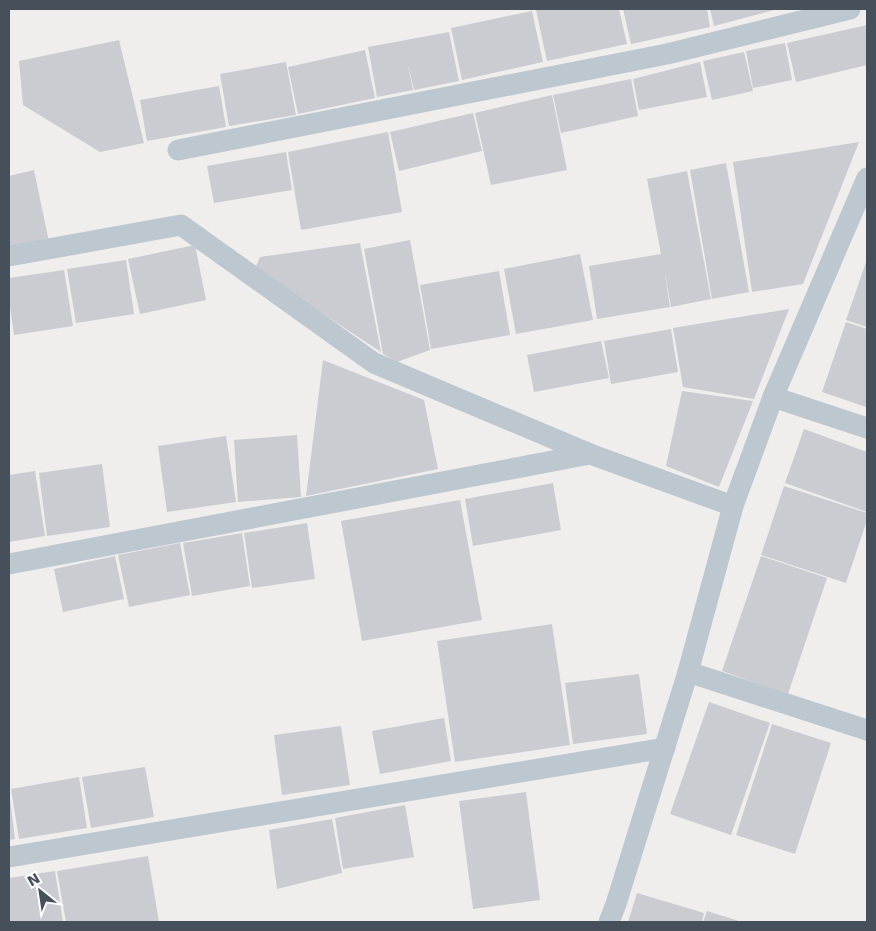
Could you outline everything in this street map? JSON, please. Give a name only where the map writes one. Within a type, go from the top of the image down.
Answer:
[{"type":"street","points":[[178,150],[667,54],[850,9]]},
{"type":"street","points":[[609,922],[688,672],[733,506],[774,398],[867,178]]},
{"type":"street","points":[[9,256],[181,225],[374,363],[590,454],[733,506]]},
{"type":"street","points":[[774,398],[867,428]]},
{"type":"street","points":[[9,564],[590,454]]},
{"type":"street","points":[[688,672],[867,730]]},
{"type":"street","points":[[9,857],[664,748]]},
{"type":"building","points":[[619,9],[627,44],[547,61],[536,10]]},
{"type":"building","points":[[623,9],[707,9],[710,27],[631,44]]},
{"type":"building","points":[[710,9],[778,9],[714,26]]},
{"type":"building","points":[[532,11],[543,62],[462,80],[451,28]]},
{"type":"building","points":[[867,25],[867,65],[796,82],[787,43]]},
{"type":"building","points":[[449,32],[459,81],[414,90],[407,61],[413,90],[377,97],[368,47]]},
{"type":"building","points":[[119,40],[144,143],[100,152],[23,105],[19,61]]},
{"type":"building","points":[[785,43],[792,80],[753,88],[746,51]]},
{"type":"building","points":[[365,50],[375,98],[298,114],[288,67]]},
{"type":"building","points":[[744,52],[753,91],[712,100],[703,61]]},
{"type":"building","points":[[286,62],[296,115],[229,126],[220,74]]},
{"type":"building","points":[[700,62],[707,97],[639,110],[633,79]]},
{"type":"building","points":[[631,79],[638,116],[561,133],[553,95]]},
{"type":"building","points":[[219,86],[226,127],[147,141],[140,100]]},
{"type":"building","points":[[552,95],[567,170],[491,185],[475,113]]},
{"type":"building","points":[[473,113],[482,151],[399,171],[390,132]]},
{"type":"building","points":[[388,132],[402,212],[301,230],[288,152]]},
{"type":"building","points":[[859,142],[803,284],[752,292],[733,162]]},
{"type":"building","points":[[286,152],[292,190],[214,203],[207,166]]},
{"type":"building","points":[[726,163],[749,292],[712,299],[690,170]]},
{"type":"building","points":[[34,170],[49,242],[9,251],[9,176]]},
{"type":"building","points":[[687,171],[711,299],[671,307],[664,268],[670,307],[597,319],[589,266],[661,254],[647,179]]},
{"type":"building","points":[[410,240],[430,350],[397,362],[383,354],[364,249]]},
{"type":"building","points":[[360,243],[381,352],[255,269],[260,257]]},
{"type":"building","points":[[195,245],[206,300],[140,314],[128,259]]},
{"type":"building","points":[[580,254],[593,320],[516,334],[504,269]]},
{"type":"building","points":[[867,259],[867,327],[846,320]]},
{"type":"building","points":[[126,260],[134,314],[76,323],[67,269]]},
{"type":"building","points":[[64,270],[73,326],[14,335],[9,300],[9,278]]},
{"type":"building","points":[[499,271],[510,335],[431,349],[420,285]]},
{"type":"building","points":[[789,309],[754,399],[683,387],[673,328]]},
{"type":"building","points":[[846,322],[867,329],[866,407],[822,392]]},
{"type":"building","points":[[671,329],[678,372],[611,384],[604,341]]},
{"type":"building","points":[[601,341],[609,378],[534,392],[527,355]]},
{"type":"building","points":[[323,360],[424,400],[438,469],[306,496]]},
{"type":"building","points":[[682,391],[753,401],[719,487],[666,466]]},
{"type":"building","points":[[804,429],[867,452],[867,512],[785,483]]},
{"type":"building","points":[[297,435],[301,497],[238,502],[234,440]]},
{"type":"building","points":[[226,436],[236,502],[167,512],[158,446]]},
{"type":"building","points":[[102,464],[110,527],[47,536],[39,473]]},
{"type":"building","points":[[35,471],[45,536],[9,542],[9,475]]},
{"type":"building","points":[[553,483],[561,530],[473,546],[465,499]]},
{"type":"building","points":[[784,486],[867,513],[867,520],[846,583],[761,555]]},
{"type":"building","points":[[460,500],[482,620],[362,641],[341,521]]},
{"type":"building","points":[[307,523],[315,579],[252,588],[244,533]]},
{"type":"building","points":[[242,533],[250,586],[192,596],[183,543]]},
{"type":"building","points":[[180,543],[190,595],[129,607],[118,555]]},
{"type":"building","points":[[115,556],[124,599],[63,612],[54,569]]},
{"type":"building","points":[[761,556],[827,578],[788,694],[722,671]]},
{"type":"building","points":[[552,624],[570,745],[455,762],[437,641]]},
{"type":"building","points":[[639,674],[647,734],[573,744],[565,683]]},
{"type":"building","points":[[709,702],[770,723],[731,835],[670,814]]},
{"type":"building","points":[[444,718],[451,761],[380,774],[372,731]]},
{"type":"building","points":[[772,724],[831,743],[795,854],[736,835]]},
{"type":"building","points":[[341,726],[350,785],[282,795],[274,735]]},
{"type":"building","points":[[145,767],[154,817],[91,828],[82,777]]},
{"type":"building","points":[[79,777],[87,828],[19,839],[11,789]]},
{"type":"building","points":[[526,792],[540,900],[473,909],[459,801]]},
{"type":"building","points":[[9,799],[15,839],[9,840]]},
{"type":"building","points":[[405,805],[414,857],[343,869],[335,818]]},
{"type":"building","points":[[332,819],[342,873],[277,889],[269,830]]},
{"type":"building","points":[[148,856],[159,922],[66,922],[57,871]]},
{"type":"building","points":[[55,871],[63,922],[9,922],[9,878]]},
{"type":"building","points":[[637,893],[704,913],[702,922],[628,922]]},
{"type":"building","points":[[707,911],[742,922],[703,922]]}]
